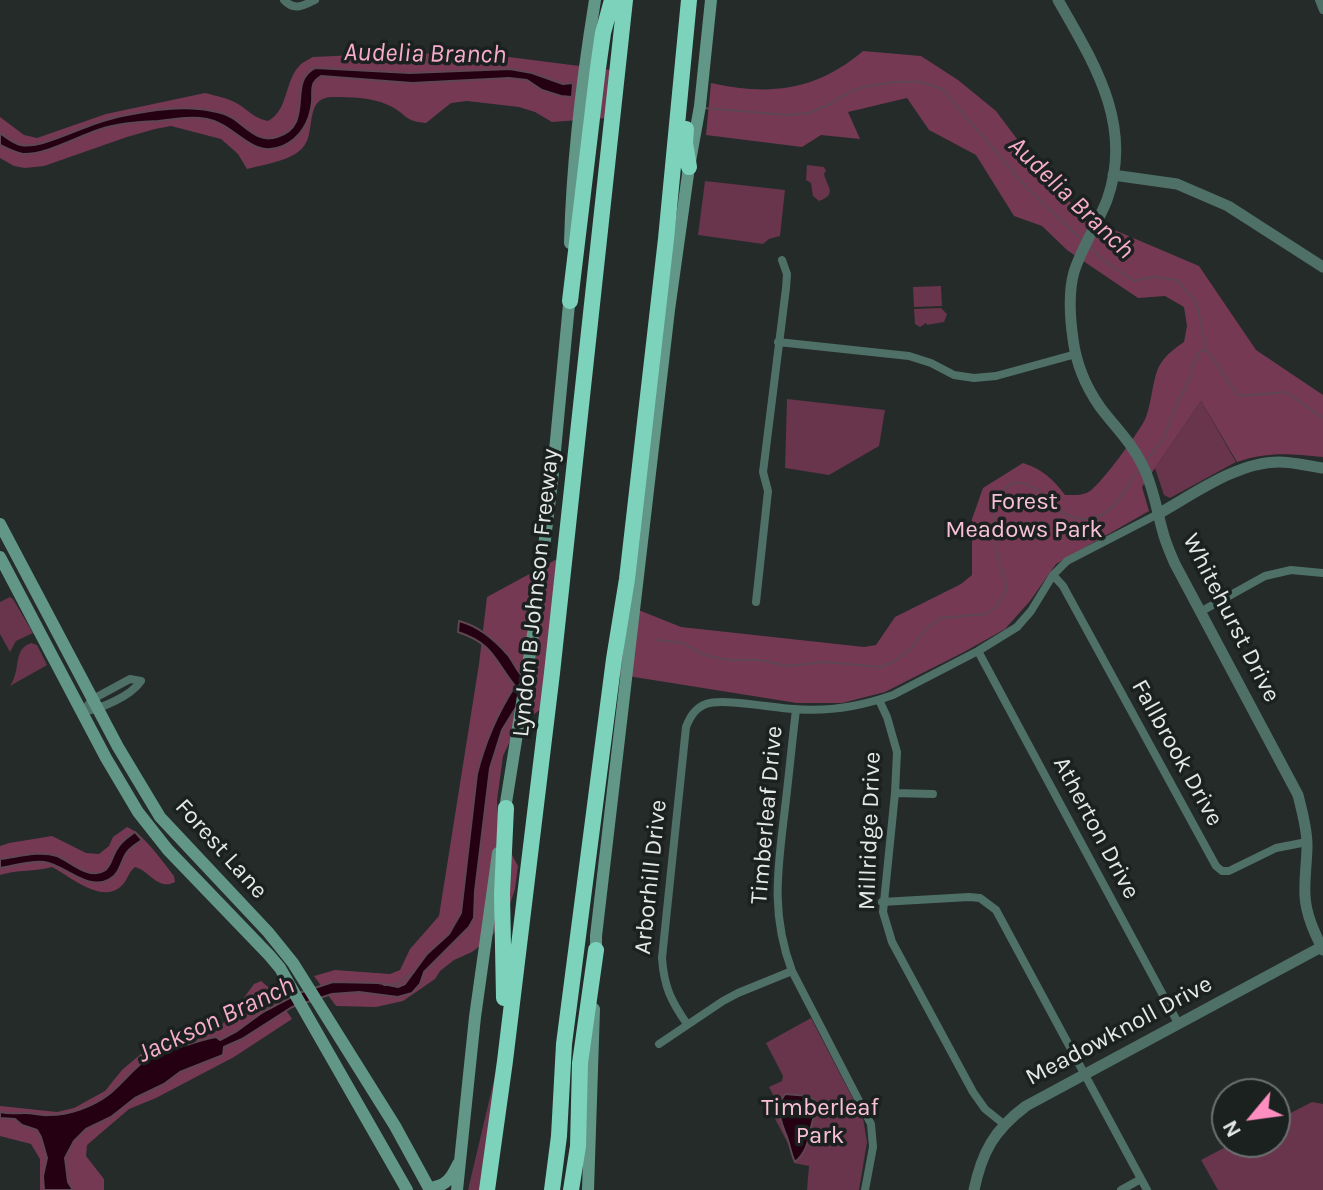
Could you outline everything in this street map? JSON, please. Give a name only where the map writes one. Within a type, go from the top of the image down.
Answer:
[{"type":"highway","points":[[570,301],[598,68],[612,0]]},
{"type":"highway","name":"Lyndon B Johnson Freeway","points":[[487,1190],[552,673],[625,0]]},
{"type":"highway","points":[[552,1190],[559,1136],[564,1044],[627,579],[666,239],[689,0]]},
{"type":"highway","points":[[689,167],[685,143],[699,0]]},
{"type":"highway","points":[[505,1061],[502,894],[506,808]]},
{"type":"highway","points":[[571,1190],[578,1146],[580,1063],[596,950]]},
{"type":"main road","points":[[457,1190],[492,883],[534,628],[552,482],[570,301],[571,190],[595,0]]},
{"type":"main road","points":[[588,1190],[596,950],[669,310],[700,106],[711,0]]},
{"type":"main road","name":"Forest Lane","points":[[0,524],[138,782],[160,817],[293,963],[395,1126],[430,1189]]},
{"type":"main road","name":"Forest Lane","points":[[0,557],[106,758],[138,812],[160,841],[281,971],[407,1190]]},
{"type":"main road","points":[[14,584],[21,582],[41,617],[56,630]]},
{"type":"main road","points":[[196,880],[207,868]]},
{"type":"main road","points":[[374,1129],[380,1130],[399,1161],[417,1165]]},
{"type":"main road","points":[[430,1189],[446,1183],[462,1154]]},
{"type":"street","points":[[287,3],[299,8],[315,0]]},
{"type":"street","name":"Whitehurst Drive","points":[[1058,0],[1093,62],[1112,111],[1116,140],[1108,197],[1078,262],[1071,287],[1076,354],[1082,374],[1095,398],[1129,441],[1144,467],[1175,564],[1298,795],[1307,842],[1306,905],[1322,948]]},
{"type":"street","points":[[1319,0],[1323,10]]},
{"type":"street","points":[[1113,175],[1177,184],[1228,206],[1323,267]]},
{"type":"street","points":[[756,602],[768,491],[763,472],[787,274],[782,260]]},
{"type":"street","points":[[778,342],[909,356],[954,375],[974,378],[996,376],[1076,354]]},
{"type":"street","points":[[796,710],[839,708],[879,700],[978,651],[1017,627],[1031,611],[1053,575],[1067,561],[1225,477],[1260,463],[1281,462],[1323,468]]},
{"type":"street","points":[[1200,612],[1265,576],[1291,570],[1323,573]]},
{"type":"street","name":"Fallbrook Drive","points":[[1053,575],[1063,586],[1216,866],[1222,871],[1229,871],[1276,848],[1307,842]]},
{"type":"street","name":"Atherton Drive","points":[[978,651],[1178,1023]]},
{"type":"street","points":[[82,712],[130,679],[141,681],[136,689],[96,704]]},
{"type":"street","name":"Millridge Drive","points":[[879,700],[897,752],[883,912],[892,942],[973,1092],[985,1109],[1005,1125]]},
{"type":"street","name":"Arborhill Drive","points":[[687,1024],[665,986],[662,958],[686,727],[694,712],[710,703],[796,710]]},
{"type":"street","name":"Timberleaf Drive","points":[[796,710],[777,890],[780,932],[792,971],[871,1124],[873,1147],[865,1190]]},
{"type":"street","points":[[895,793],[933,794]]},
{"type":"street","points":[[882,902],[969,897],[980,898],[996,910],[1147,1190]]},
{"type":"street","name":"Meadowknoll Drive","points":[[974,1190],[983,1157],[992,1140],[1026,1106],[1322,948]]},
{"type":"street","points":[[659,1044],[738,993],[792,971]]},
{"type":"street","points":[[1121,1190],[1141,1179]]},
{"type":"green space","points":[[863,51],[921,56],[958,80],[996,111],[1038,167],[1084,217],[1199,266],[1256,350],[1323,395],[1323,457],[1270,455],[1237,462],[1201,401],[1142,487],[1149,511],[1056,564],[1005,629],[885,692],[842,703],[797,703],[609,673],[616,601],[681,627],[864,647],[876,645],[895,617],[961,584],[972,575],[972,519],[983,488],[1023,463],[1047,475],[1065,495],[1090,491],[1143,424],[1161,363],[1184,342],[1187,326],[1184,307],[1165,296],[1138,298],[1067,250],[1042,226],[1014,216],[976,155],[929,130],[907,98],[848,112],[860,139],[821,135],[802,147],[706,135],[711,83],[753,89],[791,87],[828,75]]},
{"type":"green space","points":[[402,53],[493,55],[611,70],[607,118],[552,122],[519,107],[467,101],[451,103],[426,123],[408,119],[394,108],[375,100],[332,97],[323,99],[314,109],[308,139],[300,151],[247,169],[238,154],[221,139],[171,126],[127,137],[44,166],[14,166],[0,158],[0,117],[24,135],[37,138],[106,114],[205,93],[231,100],[268,121],[280,110],[296,71],[313,57]]},
{"type":"green space","points":[[807,165],[824,167],[826,171],[824,174],[830,193],[819,201],[813,196],[811,183],[806,180]]},
{"type":"green space","points":[[705,181],[785,190],[780,236],[763,244],[698,235]]},
{"type":"green space","points":[[941,286],[942,306],[914,307],[913,287]]},
{"type":"green space","points":[[941,308],[947,314],[944,322],[926,323],[920,327],[915,324],[914,309]]},
{"type":"green space","points":[[787,399],[885,410],[879,446],[829,475],[785,468]]},
{"type":"green space","name":"Forest Meadows Park","points":[[1201,401],[1236,462],[1170,498],[1164,495],[1155,468]]},
{"type":"green space","points":[[557,559],[546,705],[516,728],[503,756],[497,800],[499,831],[518,866],[515,889],[506,916],[492,936],[472,952],[454,960],[435,979],[403,1001],[376,1007],[336,1006],[314,976],[335,970],[390,974],[400,970],[410,949],[439,916],[487,597]]},
{"type":"green space","points":[[10,597],[33,633],[16,641],[10,652],[0,634],[0,602]]},
{"type":"green space","points":[[31,643],[37,645],[47,665],[10,686],[21,650]]},
{"type":"green space","points":[[127,827],[152,848],[174,876],[175,882],[164,884],[135,867],[124,883],[111,892],[94,890],[52,867],[0,875],[0,846],[52,836],[86,853],[99,854],[109,846],[113,837]]},
{"type":"green space","points":[[519,974],[494,1190],[468,1190]]},
{"type":"green space","points":[[261,981],[273,991],[292,1019],[234,1057],[129,1109],[87,1145],[86,1156],[104,1179],[104,1190],[40,1190],[40,1159],[31,1144],[0,1136],[0,1106],[57,1112],[74,1108],[105,1091],[122,1070],[142,1053],[171,1035],[194,1039],[214,1031],[230,1016],[254,984]]},
{"type":"green space","name":"Timberleaf Park","points":[[811,1018],[863,1118],[867,1142],[859,1190],[807,1190],[809,1166],[794,1163],[794,1155],[772,1113],[780,1108],[769,1087],[782,1081],[783,1076],[766,1043]]},
{"type":"green space","points":[[1312,1102],[1323,1104],[1323,1190],[1218,1190],[1201,1160],[1211,1155],[1211,1158],[1291,1158],[1291,1113]]},
{"type":"shaded area","points":[[315,68],[410,73],[510,69],[563,84],[573,83],[572,97],[542,90],[527,80],[509,78],[412,83],[321,76],[313,84],[311,109],[304,128],[289,143],[272,149],[253,145],[217,122],[195,118],[113,126],[32,154],[0,145],[0,133],[16,143],[29,145],[119,117],[178,108],[220,113],[259,137],[277,137],[289,131],[295,123],[302,83]]},
{"type":"shaded area","points":[[459,621],[492,639],[523,677],[537,666],[533,688],[502,730],[490,768],[474,918],[469,927],[424,972],[420,984],[412,993],[398,997],[359,992],[332,994],[292,1007],[224,1047],[223,1055],[180,1072],[135,1098],[111,1117],[86,1129],[74,1141],[65,1158],[68,1182],[73,1190],[44,1190],[47,1158],[41,1137],[37,1130],[15,1119],[0,1118],[0,1112],[57,1115],[88,1107],[108,1095],[154,1055],[211,1038],[220,1040],[299,993],[333,982],[378,983],[398,987],[405,984],[427,954],[449,934],[461,913],[477,774],[492,728],[515,686],[486,648],[458,632]]},
{"type":"shaded area","points":[[135,832],[142,840],[127,852],[113,877],[101,882],[85,880],[44,862],[0,868],[0,859],[43,854],[57,856],[86,872],[98,873],[106,869],[121,844]]},
{"type":"shaded area","points":[[785,1094],[809,1096],[817,1110],[805,1150],[795,1162],[780,1116],[780,1105]]},
{"type":"waterway","name":"Audelia Branch","points":[[704,108],[787,115],[809,113],[864,87],[921,82],[942,89],[1028,189],[1083,241]]},
{"type":"waterway","name":"Audelia Branch","points":[[1091,248],[1134,281],[1153,277],[1177,280],[1196,302],[1206,347]]},
{"type":"waterway","name":"Jackson Branch","points":[[1147,460],[1163,439],[1200,351],[1206,350],[1239,396],[1286,392],[1323,418]]},
{"type":"waterway","name":"Jackson Branch","points":[[656,640],[683,643],[704,655],[728,660],[760,660],[788,666],[824,662],[881,667],[912,648],[924,631],[940,618],[986,614],[998,605],[1007,589],[995,544],[994,522],[999,499],[1009,485],[1021,483],[1035,488],[1068,516],[1094,518],[1111,509],[1140,468]]},
{"type":"waterway","name":"Jackson Branch","points":[[384,985],[396,984],[414,972]]}]
